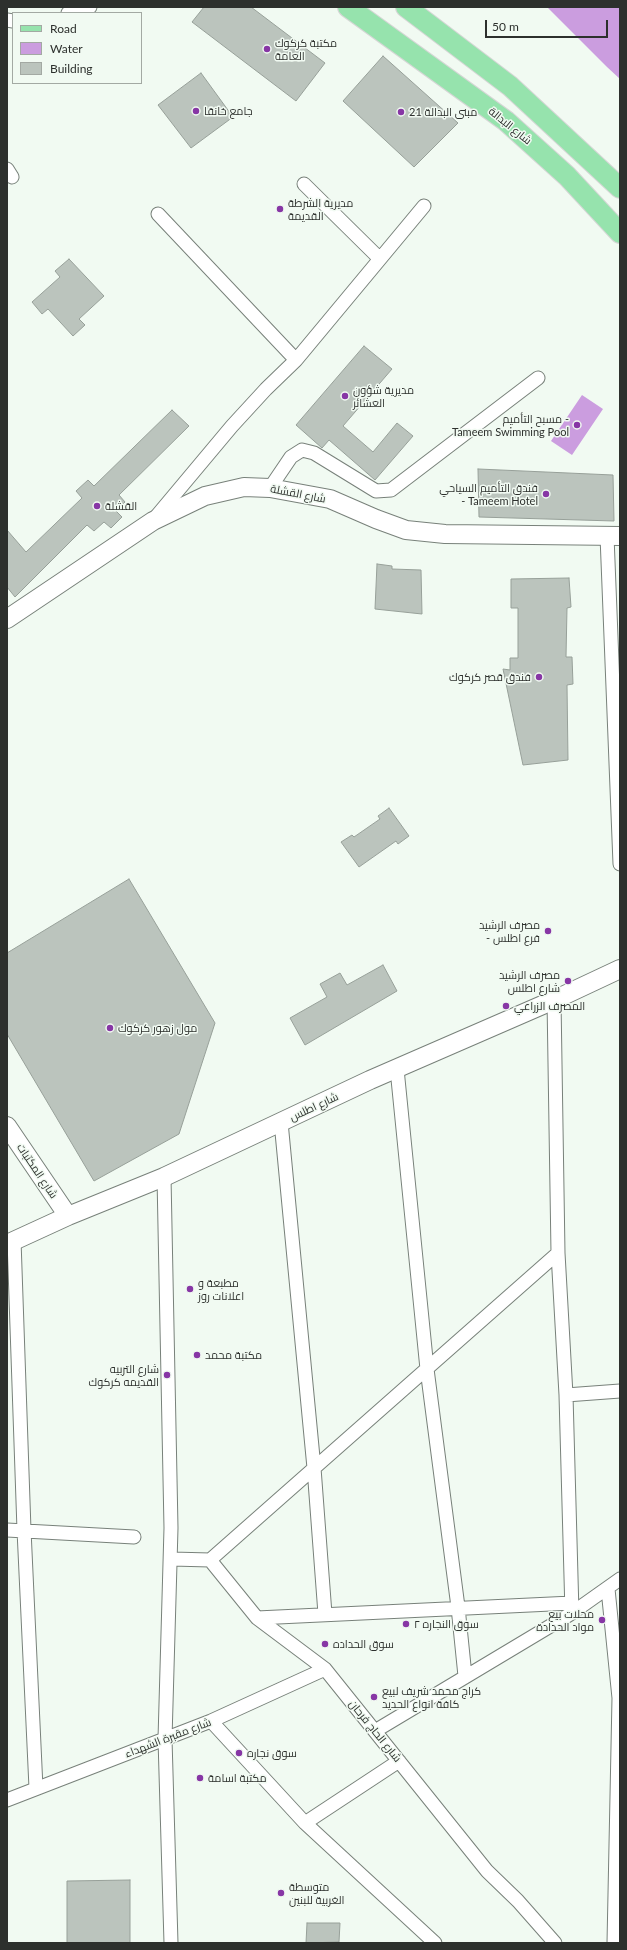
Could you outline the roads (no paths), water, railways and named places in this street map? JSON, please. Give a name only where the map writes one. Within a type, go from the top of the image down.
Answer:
[{"type":"main road","name":"شارع البدالة","points":[[348,7],[506,121],[567,176],[620,234]]},
{"type":"main road","points":[[406,7],[510,86],[620,188]]},
{"type":"street","points":[[72,12],[90,7]]},
{"type":"street","points":[[304,184],[380,259]]},
{"type":"street","points":[[153,521],[232,426],[266,389],[296,360],[424,206]]},
{"type":"street","points":[[158,214],[296,360]]},
{"type":"street","points":[[270,488],[291,457],[302,450],[314,453],[376,491],[391,490],[538,378]]},
{"type":"street","name":"شارع القشلة","points":[[7,618],[153,521],[205,496],[244,487],[270,488],[330,499],[406,530],[445,534],[613,536]]},
{"type":"street","points":[[613,536],[620,864]]},
{"type":"street","name":"شارع اطلس","points":[[11,1242],[68,1216],[164,1177],[397,1069],[554,1000],[620,969]]},
{"type":"street","points":[[554,1000],[558,1253],[566,1395],[572,1608]]},
{"type":"street","points":[[397,1069],[427,1369],[458,1607],[465,1676]]},
{"type":"street","points":[[281,1122],[314,1468],[325,1614]]},
{"type":"street","name":"شارع المكتبات","points":[[7,1126],[68,1216]]},
{"type":"street","points":[[164,1177],[172,1559],[166,1739],[171,1943]]},
{"type":"street","points":[[11,1242],[36,1788]]},
{"type":"street","points":[[172,1559],[210,1560],[558,1253]]},
{"type":"street","points":[[566,1395],[620,1392]]},
{"type":"street","points":[[7,1530],[134,1537]]},
{"type":"street","name":"شارع الحاج فرحان","points":[[210,1560],[257,1618],[325,1669],[487,1871],[518,1901],[555,1943]]},
{"type":"street","points":[[375,1731],[572,1608],[608,1589],[620,1578]]},
{"type":"street","points":[[608,1589],[620,1698],[614,1943]]},
{"type":"street","points":[[257,1618],[458,1607],[572,1608]]},
{"type":"street","name":"شارع مقبرة الشهداء","points":[[7,1800],[211,1722],[325,1669]]},
{"type":"street","points":[[211,1722],[305,1823],[435,1943]]},
{"type":"street","points":[[305,1823],[399,1761]]},
{"type":"water","points":[[547,7],[620,7],[620,79],[607,67]]},
{"type":"water","name":"مسبح التأميم - Tameem Swimming Pool","points":[[582,395],[603,409],[572,455],[551,441]]},
{"type":"place","name":"مكتبة كركوك العامة","points":[[267,49]]},
{"type":"place","name":"جامع خانقا","points":[[196,111]]},
{"type":"place","name":"مبنى البدالة 21","points":[[401,112]]},
{"type":"place","name":"مديرية الشرطة القديمة","points":[[280,209]]},
{"type":"place","name":"مديرية شؤون العشائر","points":[[345,396]]},
{"type":"place","name":"مسبح التأميم - Tameem Swimming Pool","points":[[577,425]]},
{"type":"place","name":"فندق التأميم السياحي - Tameem Hotel","points":[[546,494]]},
{"type":"place","name":"القشلة","points":[[97,506]]},
{"type":"place","name":"فندق قصر كركوك","points":[[539,677]]},
{"type":"place","name":"مصرف الرشيد - فرع اطلس","points":[[548,931]]},
{"type":"place","name":"مصرف الرشيد شارع اطلس","points":[[568,981]]},
{"type":"place","name":"المصرف الزراعي","points":[[506,1006]]},
{"type":"place","name":"مول زهور كركوك","points":[[110,1028]]},
{"type":"place","name":"مطبعة و اعلانات روز","points":[[190,1289]]},
{"type":"place","name":"مكتبة محمد","points":[[197,1355]]},
{"type":"place","name":"شارع التربيه القديمه كركوك","points":[[167,1375]]},
{"type":"place","name":"محلات بيع مواد الحدادة","points":[[602,1620]]},
{"type":"place","name":"سوق النجاره ٢","points":[[406,1624]]},
{"type":"place","name":"سوق الحداده","points":[[325,1644]]},
{"type":"place","name":"كراج محمد شريف لبيع كافة انواع الحديد","points":[[374,1697]]},
{"type":"place","name":"سوق نجاره","points":[[239,1753]]},
{"type":"place","name":"مكتبة اسامة","points":[[200,1778]]},
{"type":"place","name":"متوسطة الغربية للبنين","points":[[281,1893]]}]
